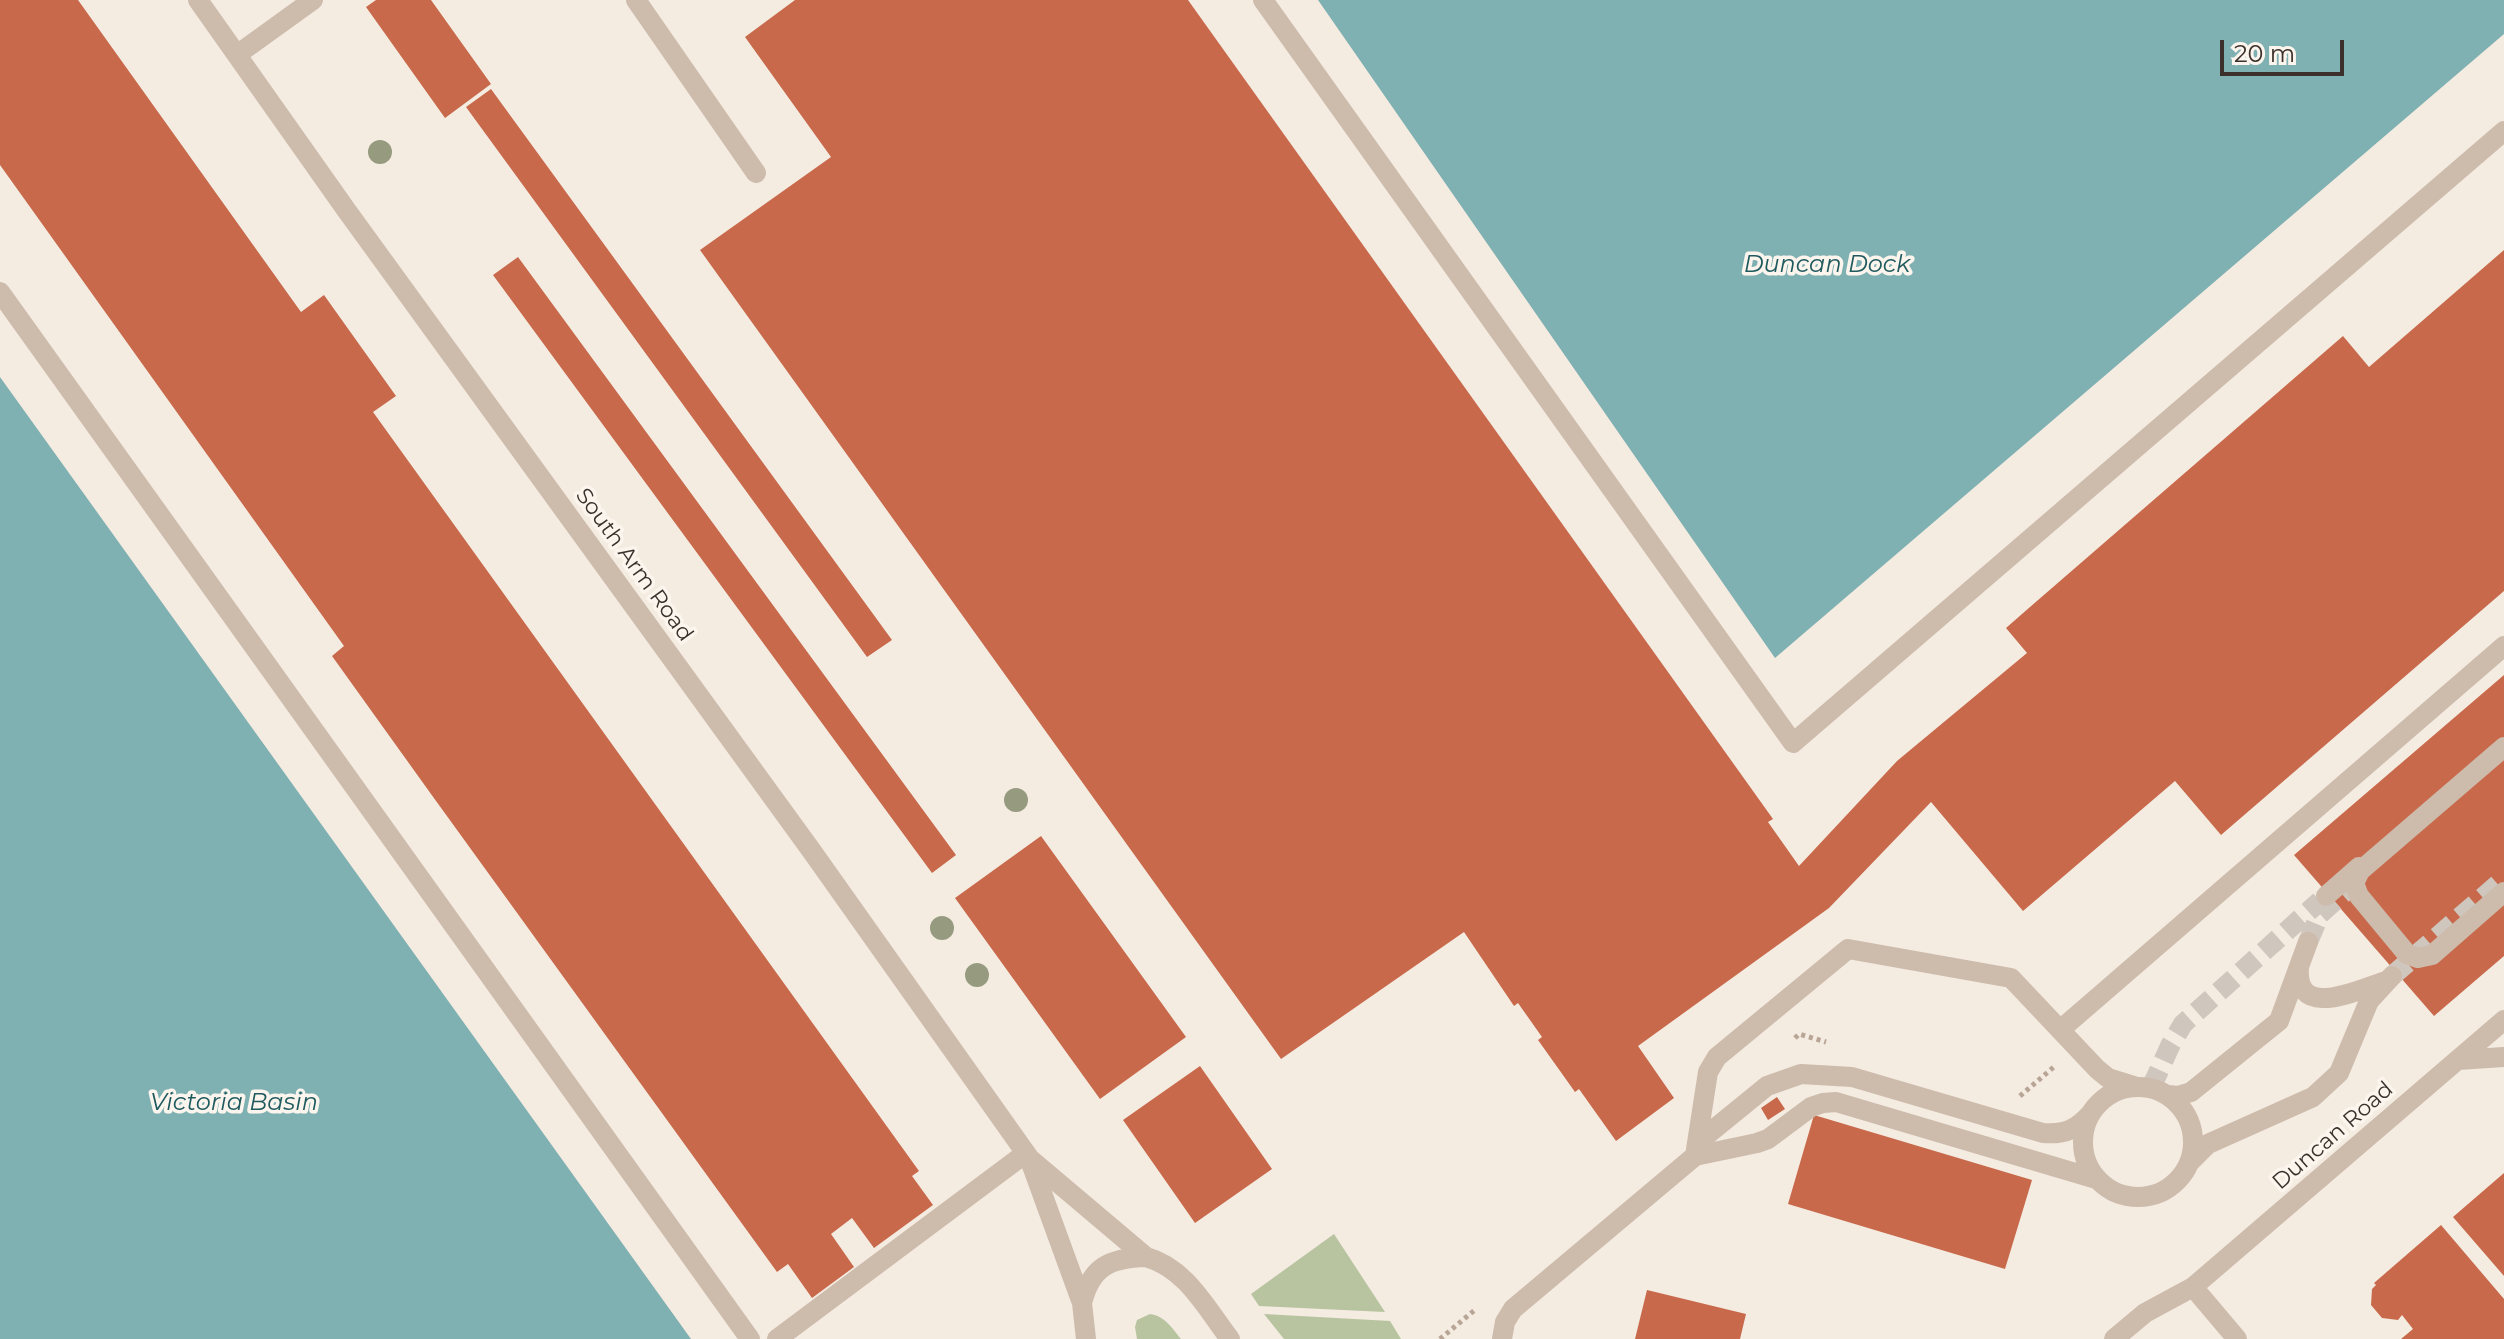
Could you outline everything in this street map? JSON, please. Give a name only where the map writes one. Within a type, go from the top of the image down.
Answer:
[{"type":"street","name":"South Arm Road","points":[[198,0],[1028,1156],[1146,1257],[1174,1269],[1230,1339]]},
{"type":"street","points":[[238,54],[313,0]]},
{"type":"street","points":[[636,0],[756,173]]},
{"type":"street","points":[[1263,0],[1793,743],[2504,131]]},
{"type":"street","points":[[0,292],[750,1339]]},
{"type":"street","points":[[2060,1030],[2504,646]]},
{"type":"street","points":[[2504,744],[2360,871],[2354,883],[2359,896],[2407,954],[2418,958],[2432,955],[2504,892]]},
{"type":"street","points":[[2326,896],[2504,744]]},
{"type":"street","points":[[1696,1150],[1708,1072],[1717,1057],[1848,949],[2011,978],[2108,1078],[2178,1096],[2191,1092],[2279,1021],[2308,942]]},
{"type":"street","points":[[2091,1113],[2084,1129],[2082,1147],[2096,1179],[2120,1195],[2148,1198],[2166,1191],[2181,1179],[2190,1162],[2208,1144],[2313,1097],[2339,1073],[2369,1001],[2389,978],[2328,999],[2318,999],[2301,986],[2299,966]]},
{"type":"street","name":"Duncan Road","points":[[2114,1339],[2145,1313],[2193,1287],[2504,1020]]},
{"type":"street","points":[[2458,1060],[2504,1057]]},
{"type":"street","points":[[1502,1339],[1505,1322],[1513,1309],[1767,1086],[1783,1078],[1801,1074],[1852,1077],[2043,1133],[2057,1134],[2081,1124],[2103,1100],[2117,1091],[2134,1086]]},
{"type":"street","points":[[2168,1095],[2182,1108],[2192,1125],[2190,1162]]},
{"type":"street","points":[[1696,1150],[1757,1143],[1768,1139],[1811,1107],[1836,1102],[2096,1179]]},
{"type":"street","name":"South Arm Road","points":[[1028,1156],[1082,1309],[1086,1339]]},
{"type":"street","points":[[777,1339],[1028,1156]]},
{"type":"street","points":[[1070,1339],[1077,1329],[1087,1284],[1105,1266],[1127,1258],[1146,1257]]},
{"type":"street","points":[[2193,1287],[2237,1339]]},
{"type":"green space","points":[[1334,1234],[1385,1312],[1259,1306],[1251,1294]]},
{"type":"green space","points":[[1150,1314],[1164,1320],[1181,1339],[1137,1339],[1137,1320]]},
{"type":"green space","points":[[1264,1314],[1390,1321],[1401,1339],[1284,1339]]},
{"type":"water","name":"Duncan Dock","points":[[1318,0],[2504,0],[2504,34],[1775,658]]},
{"type":"water","name":"Victoria Basin","points":[[0,377],[691,1339],[0,1339]]},
{"type":"building","points":[[0,0],[78,0],[301,312],[324,295],[396,396],[373,412],[919,1171],[912,1176],[933,1205],[874,1248],[852,1218],[831,1234],[854,1267],[812,1298],[788,1264],[777,1272],[332,656],[344,646],[0,165]]},
{"type":"building","points":[[376,0],[431,0],[491,84],[445,118],[366,7]]},
{"type":"building","points":[[795,0],[1188,0],[1773,819],[1768,822],[1799,866],[1897,761],[2027,653],[2006,628],[2030,607],[2343,336],[2369,367],[2504,250],[2504,591],[2221,835],[2175,781],[2023,911],[1931,802],[1829,908],[1638,1046],[1674,1098],[1616,1141],[1579,1089],[1575,1092],[1538,1040],[1542,1037],[1518,1003],[1514,1006],[1464,932],[1281,1059],[700,250],[831,157],[745,37]]},
{"type":"building","points":[[491,89],[892,640],[867,657],[466,107]]},
{"type":"building","points":[[518,257],[956,855],[932,873],[493,275]]},
{"type":"building","points":[[2504,675],[2504,956],[2434,1016],[2294,855]]},
{"type":"building","points":[[1041,836],[1186,1037],[1100,1099],[955,898]]},
{"type":"building","points":[[1200,1066],[1272,1169],[1195,1223],[1123,1120]]},
{"type":"building","points":[[1777,1097],[1785,1109],[1768,1120],[1761,1108]]},
{"type":"building","points":[[1814,1115],[2032,1180],[2005,1269],[1788,1204]]},
{"type":"building","points":[[2504,1173],[2504,1276],[2453,1217]]},
{"type":"building","points":[[2441,1225],[2504,1299],[2504,1339],[2401,1339],[2413,1329],[2402,1315],[2398,1320],[2382,1318],[2371,1305],[2374,1283]]},
{"type":"building","points":[[1647,1290],[1746,1314],[1740,1339],[1635,1339]]},
{"type":"tunnel","points":[[2392,976],[2504,879]]},
{"type":"tunnel","points":[[2308,942],[2320,914],[2348,889]]},
{"type":"tunnel","points":[[2151,1088],[2183,1024],[2320,901]]}]
